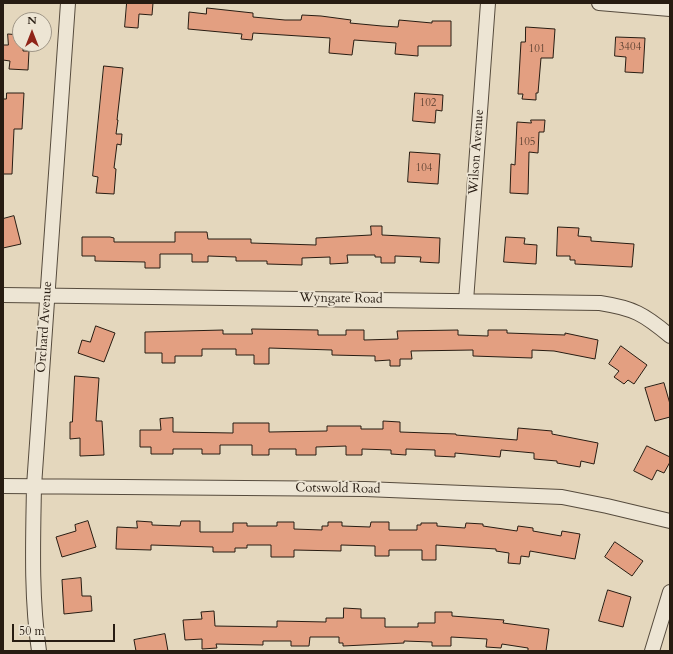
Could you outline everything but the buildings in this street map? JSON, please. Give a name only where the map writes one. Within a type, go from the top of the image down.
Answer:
[{"type":"street","name":"Orchard Avenue","points":[[38,651],[33,566],[34,486],[68,3]]},
{"type":"street","name":"Wilson Avenue","points":[[466,301],[488,3]]},
{"type":"street","points":[[598,3],[670,9]]},
{"type":"street","name":"Wyngate Road","points":[[3,295],[600,303],[621,306],[640,313],[670,336]]},
{"type":"street","name":"Cotswold Road","points":[[3,486],[365,489],[562,497],[670,521]]},
{"type":"street","points":[[652,651],[670,592]]}]
